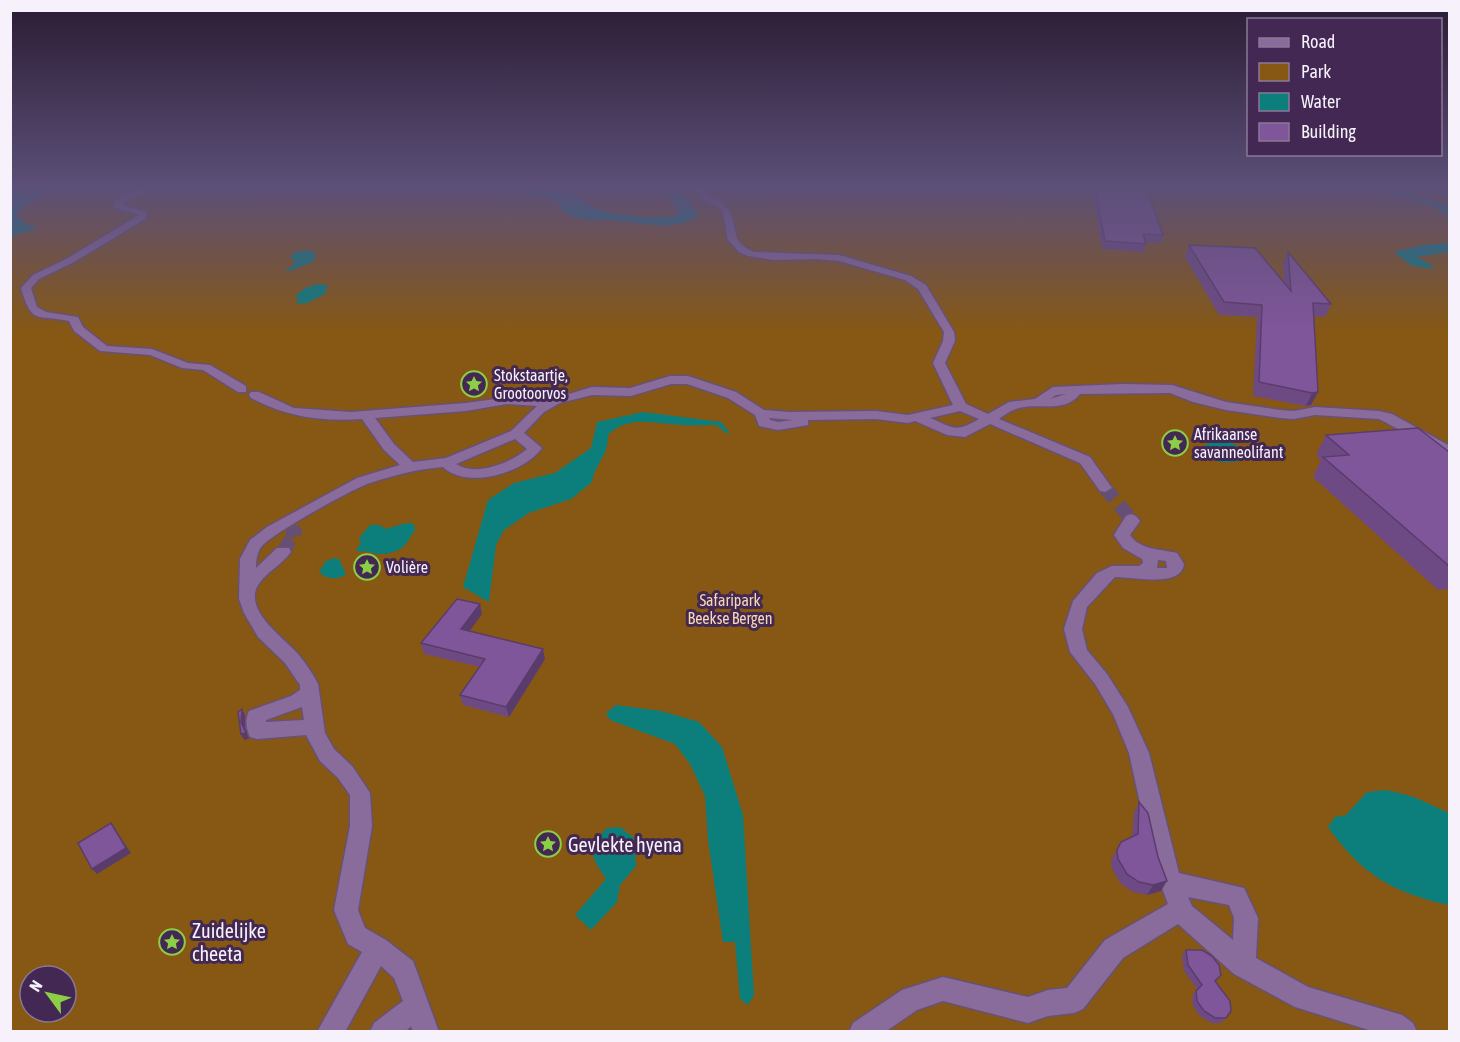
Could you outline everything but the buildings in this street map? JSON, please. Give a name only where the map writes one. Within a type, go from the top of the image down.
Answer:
[{"type":"street","points":[[108,237],[31,280],[26,288],[32,308],[43,315],[74,319],[78,329],[104,349],[152,352],[186,366],[207,367],[242,388]]},
{"type":"street","points":[[730,237],[738,247],[748,252],[773,257],[822,256],[914,280],[930,299],[950,337],[940,357],[941,371],[961,407],[1091,463],[1096,478],[1105,488]]},
{"type":"street","points":[[426,1032],[404,970],[378,948],[356,936],[346,910],[361,826],[360,793],[345,772],[327,755],[315,734],[309,684],[291,658],[264,633],[252,613],[247,599],[248,559],[255,543],[362,481],[410,466],[446,462],[516,434],[547,405],[574,394],[592,391],[631,392],[670,380],[688,380],[722,390],[761,413],[764,423],[778,426],[804,422],[814,415],[876,415],[908,419],[961,407]]},
{"type":"street","points":[[919,418],[942,428],[965,433],[1012,405],[1038,402],[1053,391],[1164,388],[1226,406],[1280,414],[1294,415],[1315,411],[1387,417],[1413,423],[1429,432],[1420,435],[1449,452]]},
{"type":"street","points":[[255,395],[280,409],[297,413],[365,415],[529,399],[547,405]]},
{"type":"street","points":[[365,415],[389,447],[410,466]]},
{"type":"street","points":[[446,462],[454,470],[477,473],[517,462],[532,454],[535,448],[516,434]]},
{"type":"street","points":[[1131,519],[1132,521],[1124,528],[1122,535],[1128,543],[1149,556],[1150,564],[1143,572]]},
{"type":"street","points":[[249,584],[283,552]]},
{"type":"street","points":[[1143,552],[1171,557],[1176,564],[1174,571],[1169,574],[1112,571],[1103,577],[1079,605],[1073,629],[1079,652],[1101,679],[1121,712],[1139,753],[1165,867],[1184,914],[1243,965],[1304,998],[1393,1024],[1404,1032]]},
{"type":"street","points":[[310,693],[298,701],[256,716],[257,731],[315,727]]},
{"type":"street","points":[[1171,882],[1236,896],[1246,918],[1243,965]]},
{"type":"street","points":[[862,1032],[911,999],[943,989],[1028,1010],[1048,1003],[1074,1000],[1114,949],[1182,909]]},
{"type":"street","points":[[330,1032],[378,948]]},
{"type":"street","points":[[383,1032],[417,1006]]},
{"type":"green space","name":"Safaripark Beekse Bergen","points":[[11,237],[1449,237],[1449,1031],[11,1031]]},
{"type":"water","points":[[1449,243],[1449,252],[1417,257],[1432,265],[1433,269],[1412,266],[1396,254],[1396,251],[1423,245]]},
{"type":"water","points":[[309,250],[316,254],[314,261],[285,272],[295,263],[290,256],[298,251]]},
{"type":"water","points":[[317,284],[328,285],[325,294],[307,303],[296,304],[298,301],[296,295],[305,288]]},
{"type":"water","points":[[643,412],[721,422],[730,433],[726,433],[716,425],[633,422],[616,428],[608,435],[604,454],[592,482],[571,499],[529,513],[504,530],[496,545],[489,602],[463,587],[488,500],[514,483],[555,473],[591,448],[597,422]]},
{"type":"water","points":[[1214,440],[1225,440],[1242,448],[1245,454],[1240,461],[1216,461],[1203,453],[1204,446]]},
{"type":"water","points":[[407,523],[414,524],[415,530],[400,549],[380,554],[359,552],[356,549],[361,544],[359,538],[370,525],[380,525],[385,529]]},
{"type":"water","points":[[339,559],[346,574],[339,578],[325,576],[319,572],[326,561]]},
{"type":"water","points":[[616,705],[661,711],[699,722],[722,747],[743,815],[754,995],[748,1005],[740,999],[735,942],[723,942],[708,840],[705,796],[690,764],[675,744],[610,720],[606,713]]},
{"type":"water","points":[[1387,790],[1414,797],[1449,813],[1449,905],[1411,894],[1380,879],[1353,857],[1328,827],[1335,817],[1346,815],[1367,792]]},
{"type":"water","points":[[620,827],[634,838],[636,866],[620,885],[617,902],[591,930],[575,915],[606,879],[594,858],[593,847],[607,828]]},
{"type":"tunnel","points":[[1105,488],[1131,519]]},
{"type":"tunnel","points":[[283,552],[295,532],[286,532]]},
{"type":"place","name":"Stokstaartje, Grootoorvos","points":[[474,384]]},
{"type":"place","name":"Afrikaanse savanneolifant","points":[[1175,443]]},
{"type":"place","name":"Volière","points":[[367,567]]},
{"type":"place","name":"Gevlekte hyena","points":[[548,844]]},
{"type":"place","name":"Zuidelijke cheeta","points":[[172,942]]}]
